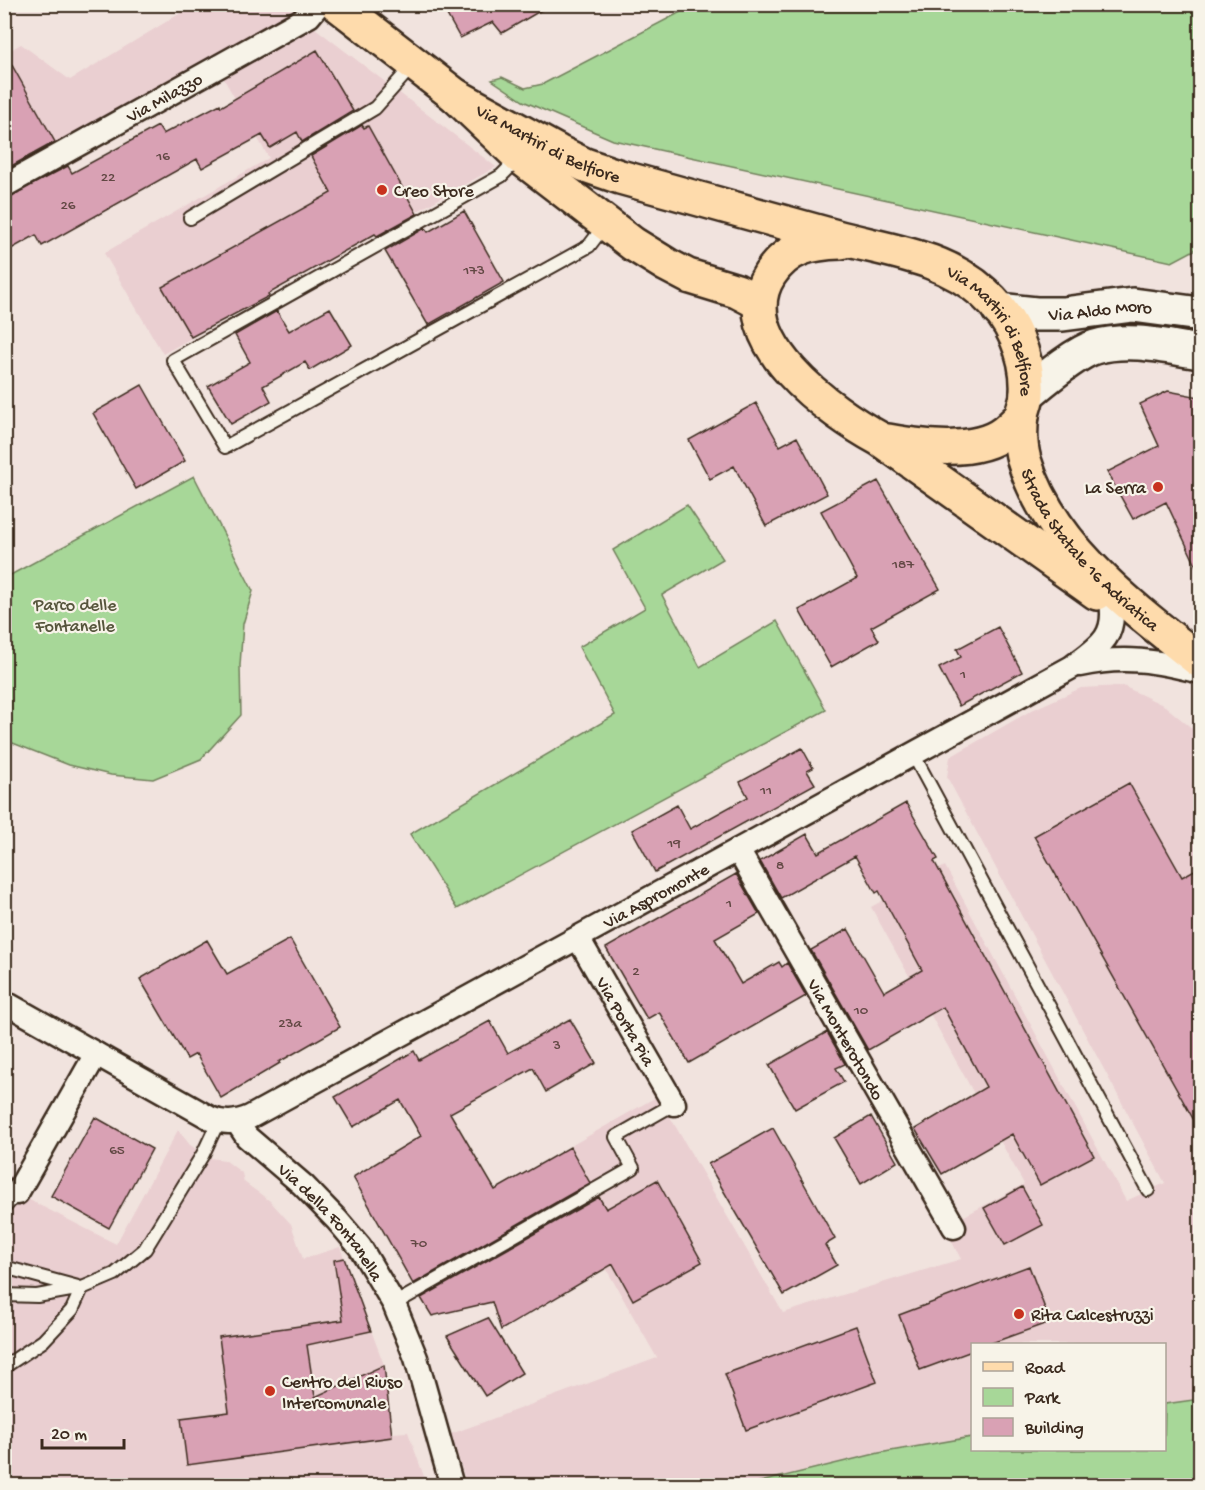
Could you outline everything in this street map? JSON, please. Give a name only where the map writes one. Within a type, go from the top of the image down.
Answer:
[{"type":"main road","name":"Via Martiri di Belfiore","points":[[337,4],[456,96],[520,157],[606,224],[666,265],[696,279],[749,296],[760,303]]},
{"type":"main road","name":"Via Martiri di Belfiore","points":[[456,96],[585,165],[620,177],[852,241],[914,254],[951,270],[984,293],[1007,319],[1017,338],[1025,363],[1025,405],[1004,433],[979,444],[948,448],[918,446],[880,439]]},
{"type":"main road","name":"Via Martiri di Belfiore","points":[[852,241],[815,243],[790,253],[777,264],[767,279],[760,303],[762,325],[770,344],[787,367],[831,408],[880,439],[1111,603]]},
{"type":"main road","name":"Strada Statale 16 Adriatica","points":[[1025,405],[1020,436],[1024,461],[1039,498],[1053,521],[1082,557],[1134,609],[1200,661]]},
{"type":"main road","name":"Strada Statale 16 Adriatica","points":[[1111,603],[1200,672]]},
{"type":"street","name":"Via Milazzo","points":[[4,186],[309,16],[319,4]]},
{"type":"street","name":"Via Aldo Moro","points":[[999,310],[1063,314],[1133,305],[1200,314]]},
{"type":"street","name":"Via Aldo Moro","points":[[1025,405],[1054,371],[1094,347],[1124,342],[1200,352]]},
{"type":"street","name":"Via Aspromonte","points":[[228,1122],[250,1118],[1072,667],[1107,638],[1113,616],[1111,603]]},
{"type":"street","name":"Via Aspromonte","points":[[1072,667],[1104,660],[1126,659],[1163,662],[1200,672]]},
{"type":"street","name":"Via Monterotondo","points":[[738,850],[954,1227]]},
{"type":"street","name":"Via Porta Pia","points":[[578,938],[674,1104]]},
{"type":"street","name":"Via della Fontanella","points":[[4,1002],[96,1054],[228,1122],[303,1185],[337,1220],[360,1247],[394,1304],[416,1358],[452,1485]]},
{"type":"street","points":[[11,1201],[96,1054]]},
{"type":"lane","points":[[190,218],[375,108],[414,63]]},
{"type":"lane","points":[[520,157],[501,176],[173,360],[225,447],[589,246],[606,224]]},
{"type":"lane","points":[[913,754],[1148,1190]]},
{"type":"lane","points":[[394,1304],[633,1168],[616,1137],[674,1104]]},
{"type":"lane","points":[[4,1295],[37,1296],[82,1288],[115,1274],[145,1249],[203,1154],[228,1122]]},
{"type":"lane","points":[[4,1267],[82,1288]]},
{"type":"lane","points":[[4,1367],[43,1341],[72,1310],[82,1288]]},
{"type":"shaded area","points":[[194,5],[285,5],[496,167],[163,354],[104,253],[269,158],[217,67],[5,186],[4,54],[21,44],[70,80]]},
{"type":"shaded area","points":[[1123,686],[1165,706],[1200,735],[1200,1399],[1166,1404],[1166,1343],[971,1343],[971,1437],[879,1453],[748,1486],[467,1485],[451,1434],[657,1358],[568,1202],[482,1250],[459,1210],[658,1096],[783,1313],[961,1259],[944,1227],[1024,1184],[871,907],[945,866],[1126,1201],[1165,1183],[947,777],[950,757],[1032,710],[1081,688]]},
{"type":"shaded area","points":[[178,1130],[190,1145],[210,1158],[225,1160],[242,1173],[244,1182],[270,1201],[291,1224],[303,1259],[340,1247],[384,1365],[391,1433],[408,1432],[427,1485],[5,1485],[4,1187],[116,1244]]},
{"type":"green space","points":[[696,4],[1200,5],[1200,247],[1172,262],[613,140],[523,101],[492,80],[502,77],[525,88],[543,84]]},
{"type":"green space","name":"Parco delle Fontanelle","points":[[194,476],[253,591],[243,624],[240,665],[241,715],[201,759],[153,779],[111,775],[69,765],[5,740],[5,578]]},
{"type":"green space","points":[[687,505],[723,559],[662,595],[700,667],[777,621],[826,710],[457,909],[410,834],[615,715],[579,647],[645,608],[613,550]]},
{"type":"green space","points":[[1200,1399],[1200,1485],[748,1485],[879,1453],[971,1437],[971,1451],[1166,1451],[1166,1404]]},
{"type":"building","points":[[441,4],[552,4],[502,33],[493,22],[460,38]]},
{"type":"building","points":[[317,50],[353,111],[302,142],[297,132],[270,148],[262,135],[202,168],[197,159],[42,246],[36,235],[4,253],[4,199],[68,166],[72,173],[158,126],[163,134],[220,104],[221,107]]},
{"type":"building","points":[[4,51],[55,142],[4,170]]},
{"type":"building","points":[[362,125],[364,128],[368,126],[417,214],[377,236],[375,234],[268,294],[269,296],[191,337],[162,287],[331,193],[311,156]]},
{"type":"building","points":[[464,211],[504,282],[428,325],[385,251],[425,228],[428,232]]},
{"type":"building","points":[[330,308],[352,345],[310,370],[305,362],[263,386],[271,401],[231,424],[208,386],[250,362],[235,335],[277,311],[289,331]]},
{"type":"building","points":[[142,385],[185,461],[136,489],[93,413]]},
{"type":"building","name":"La Serra","points":[[1168,391],[1200,397],[1200,574],[1166,502],[1133,519],[1107,472],[1159,446],[1140,404]]},
{"type":"building","points":[[756,403],[780,446],[797,437],[827,494],[766,526],[734,466],[710,479],[689,440]]},
{"type":"building","points":[[878,481],[940,589],[871,627],[879,640],[831,667],[799,610],[857,578],[821,511]]},
{"type":"building","points":[[998,627],[1022,672],[959,706],[939,668],[961,657],[957,649]]},
{"type":"building","points":[[802,748],[813,768],[807,771],[815,784],[655,872],[632,830],[677,805],[690,829],[748,797],[740,782]]},
{"type":"building","points":[[1129,783],[1182,877],[1200,867],[1200,1131],[1034,836]]},
{"type":"building","points":[[906,803],[938,859],[934,861],[1094,1156],[1040,1185],[1012,1134],[942,1174],[915,1129],[986,1087],[943,1007],[868,1050],[811,950],[848,929],[884,992],[922,970],[879,891],[876,893],[855,856],[781,898],[760,861],[807,834],[818,853]]},
{"type":"building","points":[[736,874],[759,914],[715,939],[741,984],[779,962],[782,967],[787,963],[806,996],[689,1063],[659,1012],[647,1019],[606,948]]},
{"type":"building","points":[[290,939],[340,1027],[221,1098],[196,1054],[187,1059],[140,979],[207,940],[227,974]]},
{"type":"building","points":[[570,1019],[596,1063],[546,1092],[533,1068],[450,1113],[495,1190],[570,1147],[590,1183],[413,1284],[353,1177],[421,1136],[400,1100],[353,1127],[335,1097],[414,1051],[419,1060],[490,1021],[508,1053]]},
{"type":"building","points":[[827,1032],[845,1064],[836,1068],[844,1082],[795,1109],[769,1065]]},
{"type":"building","points":[[871,1116],[897,1162],[861,1184],[834,1138]]},
{"type":"building","points":[[95,1117],[152,1149],[109,1228],[51,1196]]},
{"type":"building","points":[[773,1128],[835,1239],[825,1245],[837,1265],[784,1295],[708,1164]]},
{"type":"building","points":[[657,1180],[702,1262],[633,1300],[613,1264],[501,1330],[492,1302],[432,1316],[421,1298],[599,1197],[606,1209]]},
{"type":"building","points":[[1022,1187],[1043,1225],[1005,1245],[984,1208]]},
{"type":"building","name":"Centro del Riuso Intercomunale","points":[[344,1258],[371,1331],[307,1345],[315,1397],[384,1365],[392,1437],[187,1465],[181,1418],[229,1412],[219,1337],[343,1320],[334,1260]]},
{"type":"building","points":[[1029,1266],[1050,1322],[992,1343],[971,1343],[971,1351],[920,1370],[899,1315]]},
{"type":"building","points":[[488,1318],[522,1373],[485,1396],[447,1336]]},
{"type":"building","points":[[856,1326],[877,1382],[746,1430],[725,1374]]},
{"type":"place","name":"Creo Store","points":[[382,190]]},
{"type":"place","name":"La Serra","points":[[1158,487]]},
{"type":"place","name":"Rita Calcestruzzi","points":[[1019,1314]]},
{"type":"place","name":"Centro del Riuso Intercomunale","points":[[270,1391]]}]
